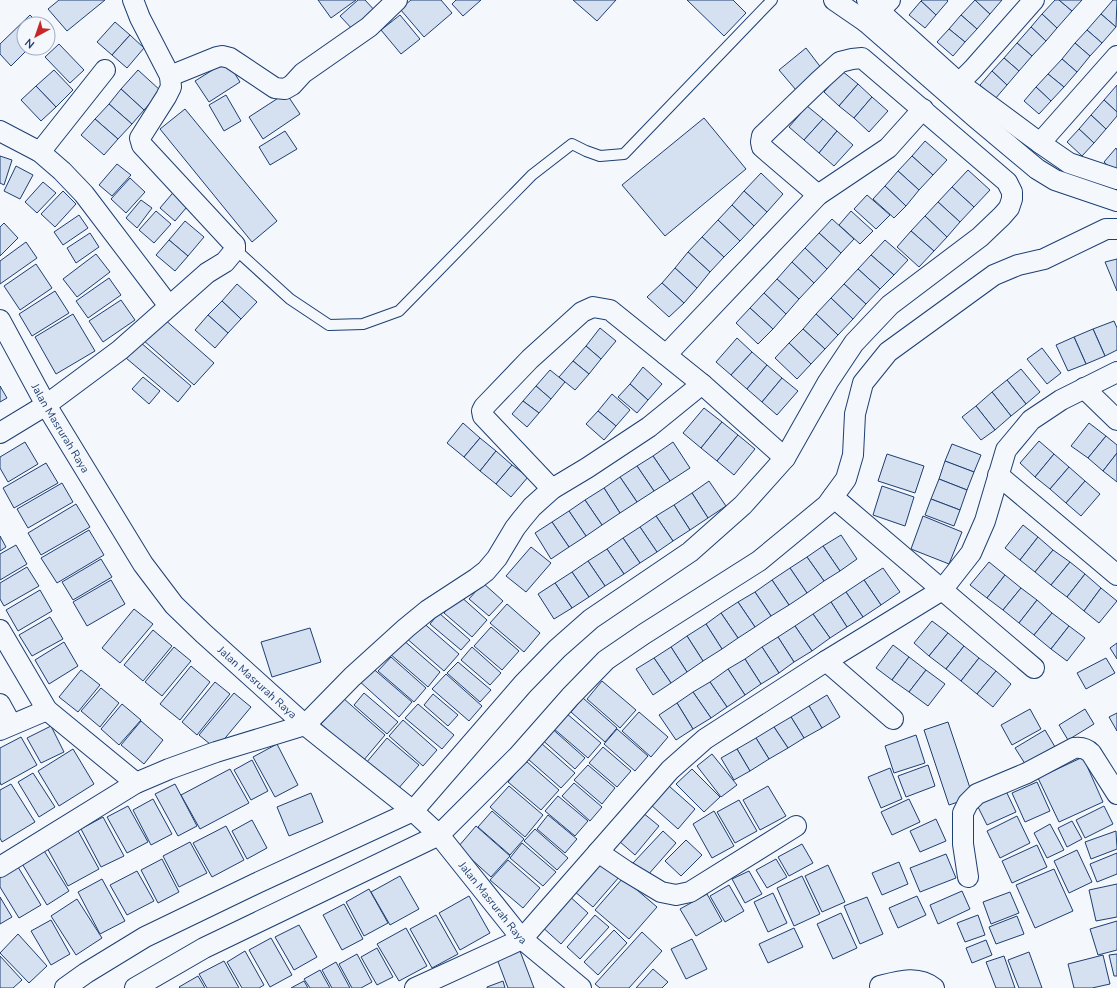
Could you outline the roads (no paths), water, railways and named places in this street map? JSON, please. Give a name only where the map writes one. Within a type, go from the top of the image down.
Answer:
[{"type":"street","points":[[0,433],[46,405],[120,350],[168,306],[231,254],[234,245],[142,145],[140,138],[144,130],[171,87],[170,76],[140,18],[133,0]]},
{"type":"street","points":[[170,76],[222,56],[230,58],[275,88],[285,89],[292,85],[303,73],[369,27],[397,0]]},
{"type":"street","points":[[834,0],[876,8],[959,83],[1040,143],[1069,163],[1117,179]]},
{"type":"street","points":[[959,83],[1034,0]]},
{"type":"street","points":[[876,8],[976,118],[1037,169],[1055,180],[1117,201]]},
{"type":"street","points":[[1040,143],[1117,56]]},
{"type":"street","points":[[64,988],[145,937],[257,883],[413,811],[523,684],[557,649],[591,619],[690,552],[743,505],[785,458],[828,382],[854,343],[890,305],[980,237],[1009,208],[1012,199],[1012,192],[1007,182],[862,58],[840,62],[762,136],[762,147],[818,195]]},
{"type":"street","points":[[40,152],[105,70]]},
{"type":"street","points":[[666,355],[818,195],[888,148],[923,109]]},
{"type":"street","points":[[0,130],[40,152],[62,171],[84,194],[168,306]]},
{"type":"street","points":[[135,988],[204,948],[439,835],[518,756],[570,697],[606,660],[759,561],[827,504],[846,479],[853,455],[855,414],[863,384],[888,352],[994,275],[1018,265],[1044,259],[1106,229],[1117,229]]},
{"type":"street","points":[[552,489],[483,416],[482,411],[484,407],[530,359],[582,312],[593,307],[610,310],[702,384],[785,458]]},
{"type":"street","name":"Jalan Masrurah Raya","points":[[0,320],[46,405],[143,564],[174,605],[305,725],[413,811],[439,835],[522,939],[581,988]]},
{"type":"street","points":[[415,988],[522,939],[670,770],[705,739],[826,661],[942,590],[971,553],[985,521],[1006,450],[1031,420],[1060,400],[1117,372]]},
{"type":"street","points":[[0,866],[136,783],[216,752],[305,725],[352,677],[406,628],[428,610],[486,571],[497,558],[522,519],[532,507],[552,489],[587,468],[648,427],[702,384]]},
{"type":"street","points":[[1084,388],[1117,420]]},
{"type":"street","points":[[998,475],[1117,576]]},
{"type":"street","points":[[833,497],[1034,668]]},
{"type":"street","points":[[0,630],[47,710],[136,783]]},
{"type":"street","points":[[826,661],[893,719]]},
{"type":"street","points":[[0,704],[6,727],[47,710]]},
{"type":"street","points":[[968,877],[963,844],[963,813],[968,803],[977,794],[1027,773],[1074,748],[1079,748],[1086,749],[1091,753],[1117,794]]},
{"type":"street","points":[[598,852],[661,892],[676,895],[690,892],[796,826]]},
{"type":"street","points":[[880,986],[895,982],[913,980],[926,982],[934,988]]},
{"type":"lane","points":[[231,254],[290,300],[329,325],[363,324],[399,311],[532,174],[572,144],[600,156],[624,154],[772,0]]}]
